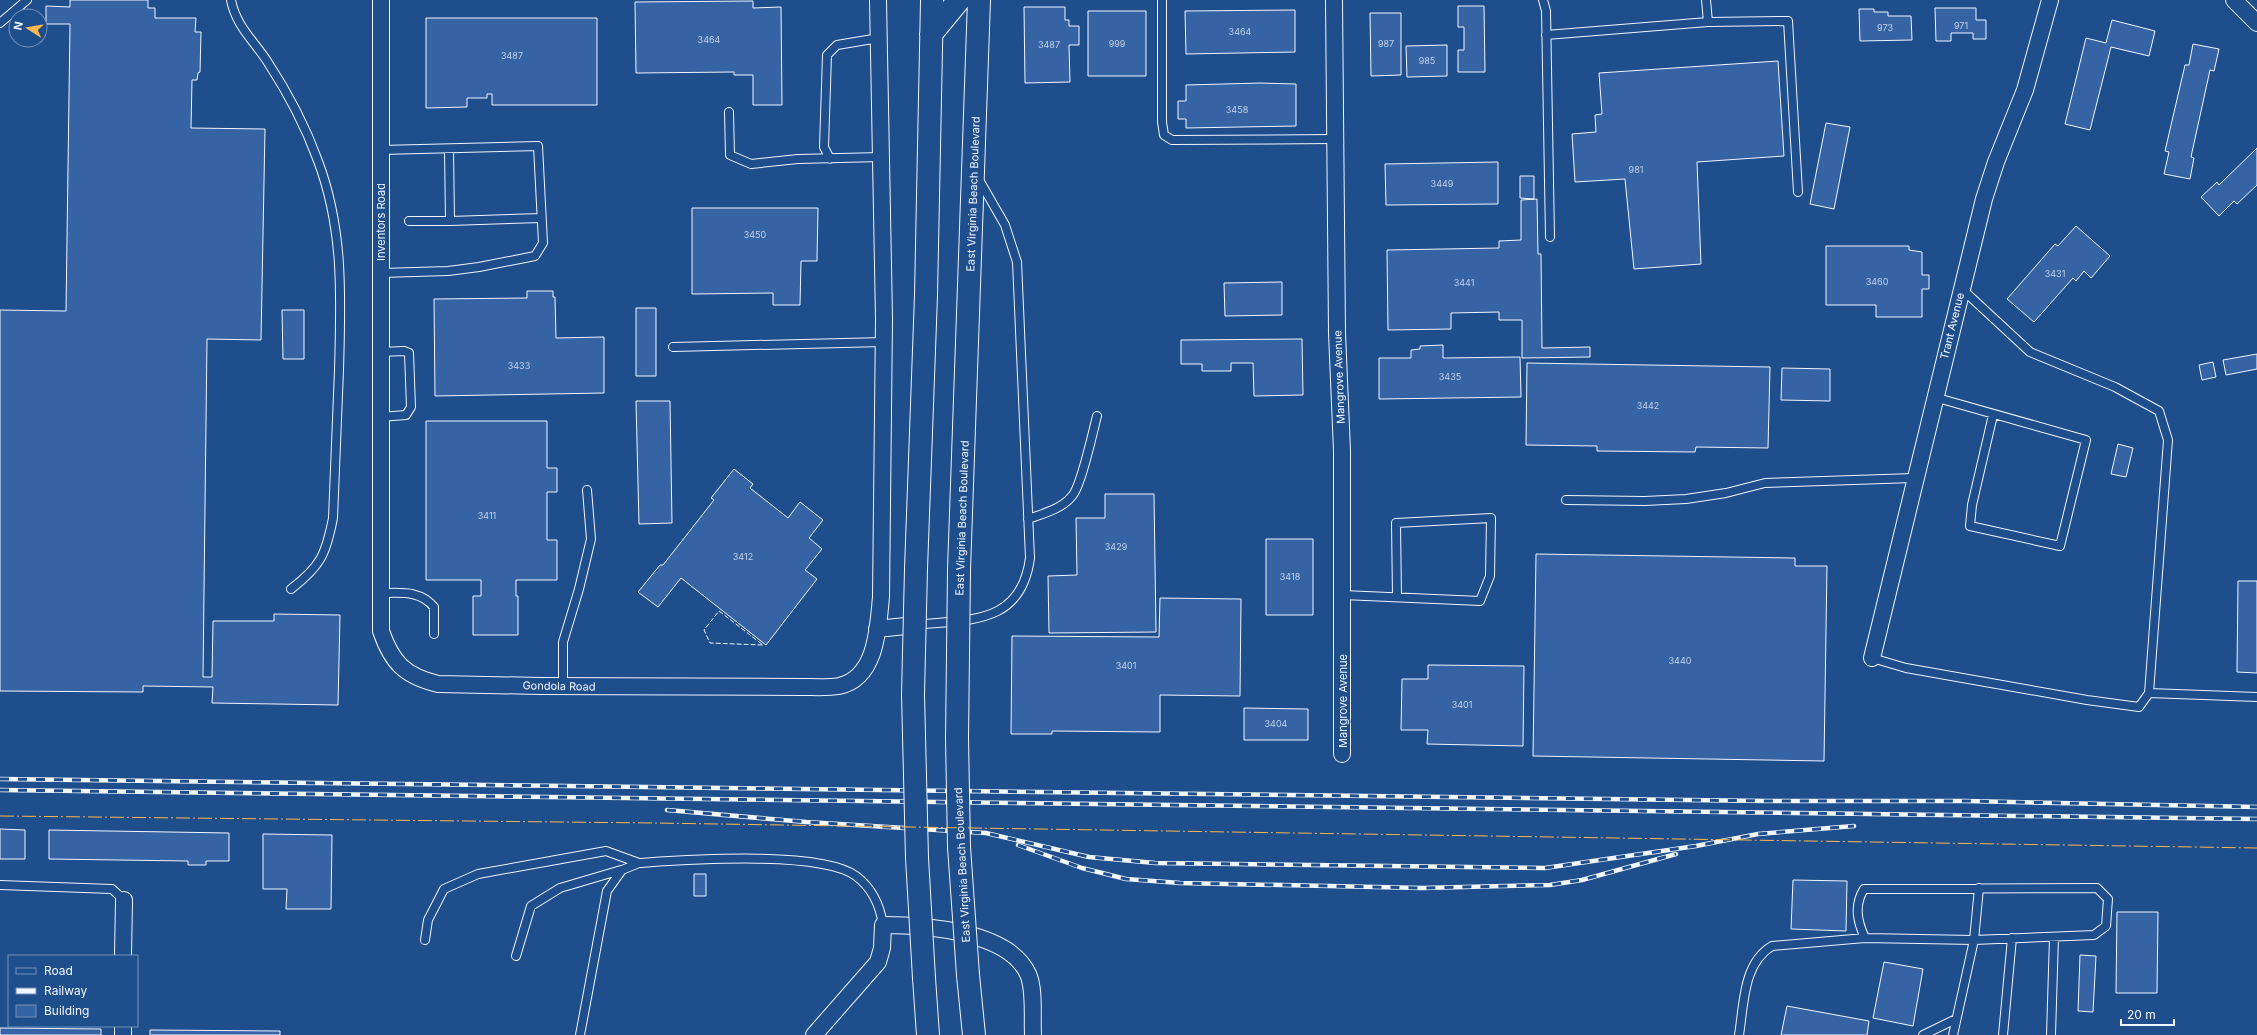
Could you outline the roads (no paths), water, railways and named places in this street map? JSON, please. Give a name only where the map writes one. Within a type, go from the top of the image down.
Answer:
[{"type":"main road","points":[[928,1035],[917,858],[914,701],[916,570],[926,295],[932,0]]},
{"type":"main road","points":[[931,34],[958,0]]},
{"type":"main road","name":"East Virginia Beach Boulevard","points":[[974,1035],[968,975],[959,847],[957,738],[959,570],[980,0]]},
{"type":"street","name":"Inventors Road","points":[[380,444],[381,0]]},
{"type":"street","points":[[878,0],[884,342],[881,597],[877,629],[915,625]]},
{"type":"street","name":"Mangrove Avenue","points":[[1334,0],[1337,333],[1342,451],[1342,754]]},
{"type":"street","name":"Trant Avenue","points":[[1872,658],[1914,478],[1984,199],[1996,162],[2025,90],[2050,0]]},
{"type":"street","points":[[2234,0],[2257,23]]},
{"type":"street","name":"Gondola Road","points":[[380,444],[381,631],[388,650],[397,664],[417,678],[438,684],[563,686],[840,686],[852,680],[864,670],[871,655],[877,629]]},
{"type":"street","points":[[123,955],[124,900]]},
{"type":"street","points":[[814,1035],[878,962],[882,948],[883,925],[919,925],[950,929],[990,942],[1013,954],[1021,962],[1030,982],[1033,1035]]},
{"type":"lane","points":[[0,23],[27,0]]},
{"type":"lane","points":[[231,0],[238,22],[251,42],[263,54],[289,95],[307,132],[319,162],[331,202],[338,242],[341,283],[341,324],[333,518],[328,542],[321,560],[309,575],[290,589]]},
{"type":"lane","points":[[1162,0],[1162,122],[1164,135],[1172,140],[1336,139]]},
{"type":"lane","points":[[1543,0],[1546,10],[1550,237]]},
{"type":"lane","points":[[1706,0],[1708,22]]},
{"type":"lane","points":[[1546,35],[1708,22],[1788,20],[1798,192]]},
{"type":"lane","points":[[830,159],[824,147],[827,55],[837,45],[879,38]]},
{"type":"lane","points":[[729,112],[730,155],[751,164],[881,157]]},
{"type":"lane","points":[[381,150],[538,146],[543,243],[535,256],[479,267],[448,271],[381,273]]},
{"type":"lane","points":[[449,149],[450,221]]},
{"type":"lane","points":[[915,625],[985,618],[1000,610],[1013,600],[1027,577],[1030,558],[1017,262],[1005,225],[973,171]]},
{"type":"lane","points":[[409,221],[541,218]]},
{"type":"lane","points":[[1872,658],[1906,668],[2087,700],[2139,707],[2149,693],[2168,440],[2159,411],[2115,387],[2030,352],[1962,289]]},
{"type":"lane","points":[[673,347],[884,342]]},
{"type":"lane","points":[[380,417],[406,415],[411,407],[409,354],[404,350],[381,352]]},
{"type":"lane","points":[[1934,397],[1993,416],[2086,440],[2060,546],[1970,526],[1972,505],[1993,416]]},
{"type":"lane","points":[[1028,519],[1055,509],[1072,496],[1078,485],[1097,416]]},
{"type":"lane","points":[[1566,500],[1645,501],[1686,499],[1726,493],[1765,483],[1914,478]]},
{"type":"lane","points":[[563,686],[563,642],[579,589],[591,539],[587,490]]},
{"type":"lane","points":[[1343,595],[1480,601],[1490,576],[1491,518],[1396,523],[1397,597]]},
{"type":"lane","points":[[381,593],[412,593],[428,600],[434,607],[434,634]]},
{"type":"lane","points":[[2149,693],[2257,697]]},
{"type":"lane","points":[[425,940],[428,920],[444,889],[478,874],[606,852],[639,863],[757,860],[815,863],[838,868],[854,875],[865,884],[876,900],[883,925]]},
{"type":"lane","points":[[516,956],[531,906],[560,888],[622,870],[639,863]]},
{"type":"lane","points":[[580,1035],[607,892],[622,870]]},
{"type":"lane","points":[[0,885],[112,889],[124,900]]},
{"type":"lane","points":[[1953,1035],[1974,940],[1979,888]]},
{"type":"lane","points":[[1739,1035],[1750,972],[1755,960],[1763,951],[1772,946],[1784,943],[1865,938],[1974,940],[2094,935],[2106,926],[2108,899],[2097,888],[1864,889],[1859,897],[1857,908],[1859,924],[1865,938]]},
{"type":"lane","points":[[2051,1035],[2054,936]]},
{"type":"lane","points":[[2003,1035],[2012,938]]},
{"type":"lane","points":[[1923,1035],[1956,1019]]},
{"type":"railway","points":[[0,779],[1768,801],[1965,801],[2257,807]]},
{"type":"railway","points":[[0,790],[2257,819]]},
{"type":"railway","points":[[667,810],[806,822],[986,833],[1089,857],[1155,863],[1545,868],[1696,846],[1758,834],[1854,826]]},
{"type":"railway","points":[[1018,845],[1082,868],[1126,879],[1180,883],[1422,888],[1550,885],[1582,880],[1676,854]]}]
